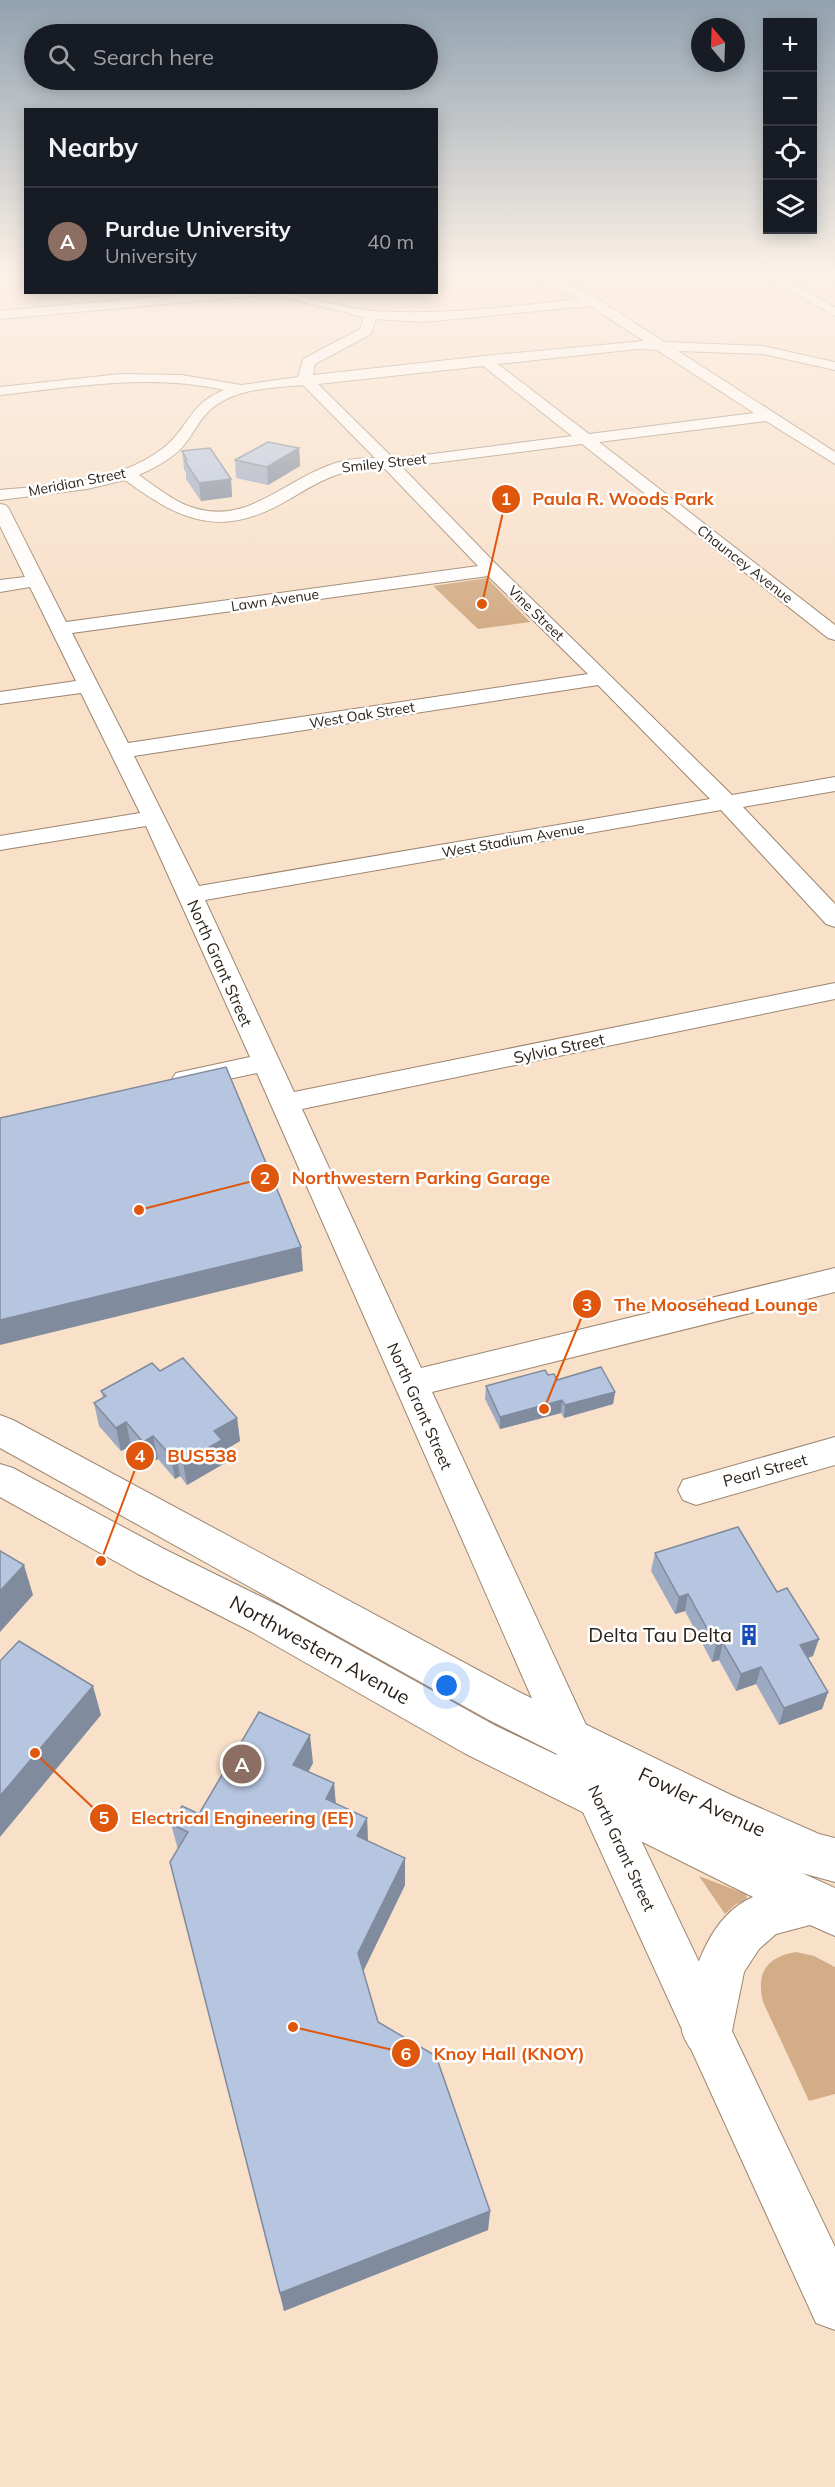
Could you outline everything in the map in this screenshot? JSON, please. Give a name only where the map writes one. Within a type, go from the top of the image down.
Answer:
[{"type":"main road","points":[[0,1430],[483,1695],[571,1739]]},
{"type":"main road","name":"Northwestern Avenue","points":[[0,1479],[152,1562],[266,1619],[479,1739],[823,1908]]},
{"type":"main road","name":"Fowler Avenue","points":[[571,1739],[715,1810],[816,1856],[835,1860]]},
{"type":"main road","points":[[707,2031],[711,2000],[723,1964],[737,1937],[754,1921],[776,1911],[823,1908]]},
{"type":"street","name":"Meridian Street","points":[[0,495],[87,483],[128,474],[168,452],[185,434],[203,408],[237,390]]},
{"type":"street","name":"Vine Street","points":[[316,390],[492,570],[728,804],[835,919]]},
{"type":"street","name":"Chauncey Avenue","points":[[522,390],[835,634]]},
{"type":"street","points":[[727,390],[835,459]]},
{"type":"street","name":"Smiley Street","points":[[128,474],[181,509],[209,516],[223,516],[263,508],[337,467],[390,464],[582,438],[769,417]]},
{"type":"street","points":[[812,444],[835,441]]},
{"type":"street","name":"North Grant Street","points":[[0,509],[175,860],[571,1739],[835,2304]]},
{"type":"street","name":"Lawn Avenue","points":[[59,629],[492,570]]},
{"type":"street","points":[[0,585],[35,581]]},
{"type":"street","name":"West Oak Street","points":[[121,751],[603,678]]},
{"type":"street","points":[[0,698],[88,686]]},
{"type":"street","name":"West Stadium Avenue","points":[[190,895],[835,784]]},
{"type":"street","points":[[0,843],[153,818]]},
{"type":"street","points":[[175,860],[227,874],[282,879]]},
{"type":"street","name":"Sylvia Street","points":[[284,1104],[835,991]]},
{"type":"street","points":[[160,1085],[265,1062]]},
{"type":"street","points":[[410,1384],[835,1280]]},
{"type":"street","name":"Pearl Street","points":[[696,1490],[835,1451]]},
{"type":"shaded area","points":[[487,578],[530,622],[478,629],[433,586]]},
{"type":"shaded area","points":[[699,1876],[746,1894],[747,1899],[735,1905],[725,1914]]},
{"type":"shaded area","points":[[796,1952],[814,1956],[835,1967],[835,2094],[809,2101],[763,2002],[761,1992],[762,1975],[771,1962],[786,1954]]},
{"type":"building","points":[[268,442],[299,448],[267,467],[235,460]]},
{"type":"building","points":[[210,448],[231,479],[199,483],[185,461],[187,460],[182,451]]},
{"type":"building","points":[[226,1067],[301,1247],[0,1320],[0,1118]]},
{"type":"building","points":[[183,1358],[237,1418],[214,1431],[222,1440],[183,1462],[176,1453],[171,1456],[153,1436],[143,1442],[126,1422],[116,1428],[94,1403],[106,1396],[101,1391],[152,1363],[160,1371]]},
{"type":"building","points":[[601,1367],[615,1392],[565,1405],[562,1400],[500,1417],[486,1386],[545,1370],[548,1375],[554,1374],[557,1380]]},
{"type":"building","name":"Delta Tau Delta","points":[[738,1527],[777,1592],[787,1588],[819,1639],[800,1645],[828,1692],[784,1708],[761,1667],[741,1674],[723,1643],[716,1645],[688,1594],[679,1597],[655,1553]]},
{"type":"building","points":[[0,1551],[24,1565],[0,1591]]},
{"type":"building","points":[[19,1641],[93,1686],[0,1796],[0,1661]]},
{"type":"building","points":[[259,1712],[310,1735],[293,1765],[334,1783],[326,1799],[367,1818],[357,1836],[405,1858],[358,1953],[378,2022],[436,2056],[490,2211],[280,2293],[170,1862],[188,1832],[171,1824],[182,1806],[199,1814]]},
{"type":"place","name":"Paula R. Woods Park","points":[[482,604]]},
{"type":"place","name":"Northwestern Parking Garage","points":[[139,1210]]},
{"type":"place","name":"The Moosehead Lounge","points":[[544,1409]]},
{"type":"place","name":"BUS538","points":[[101,1561]]},
{"type":"place","name":"Delta Tau Delta","points":[[749,1635]]},
{"type":"place","name":"Electrical Engineering (EE)","points":[[35,1753]]},
{"type":"place","name":"Purdue University","points":[[242,1764]]},
{"type":"place","name":"Knoy Hall (KNOY)","points":[[293,2027]]}]
